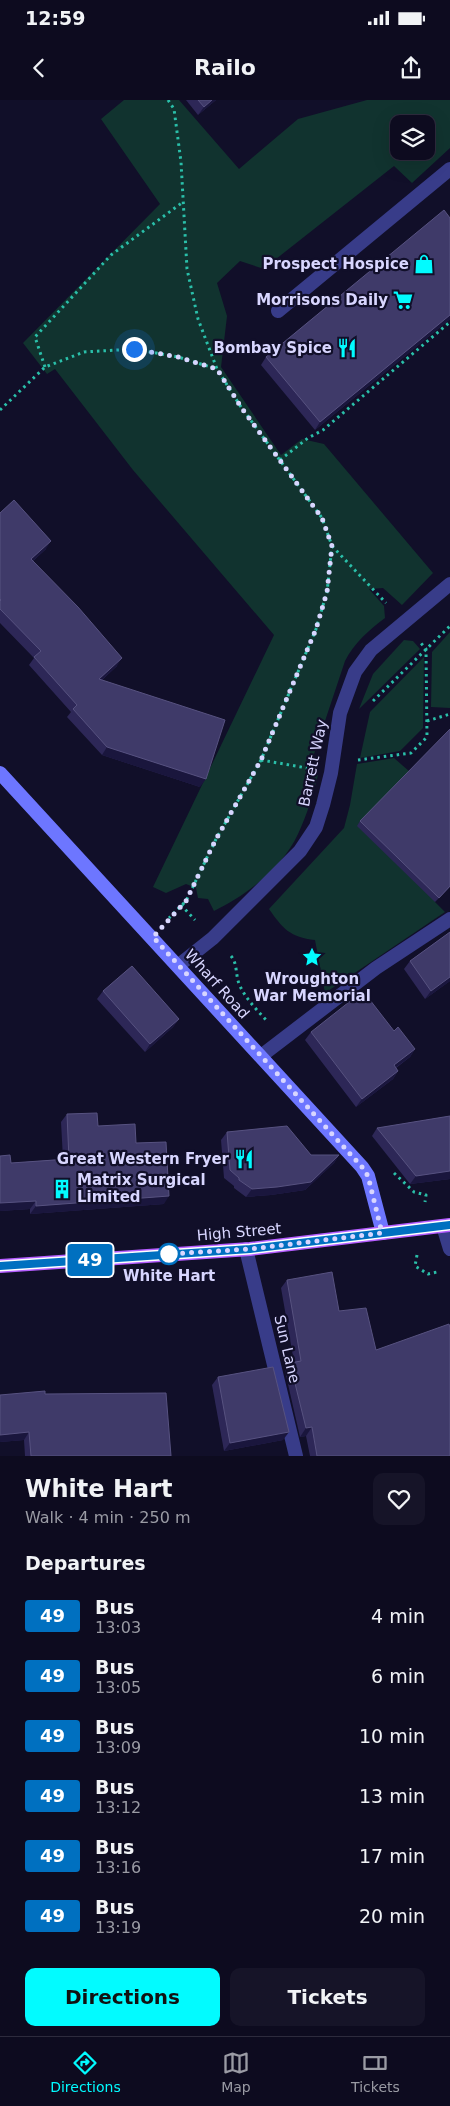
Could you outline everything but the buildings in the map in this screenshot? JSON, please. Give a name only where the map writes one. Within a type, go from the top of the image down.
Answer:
[{"type":"main road","name":"Wharf Road","points":[[0,773],[153,937],[366,1173],[382,1233]]},
{"type":"main road","name":"High Street","points":[[0,1266],[246,1249],[446,1226]]},
{"type":"street","points":[[278,311],[450,169]]},
{"type":"street","name":"Barrett Way","points":[[179,966],[213,938],[300,851],[316,827],[331,773],[340,713],[355,672],[372,650],[449,586]]},
{"type":"street","points":[[261,1056],[376,968],[450,920]]},
{"type":"street","points":[[446,1226],[450,1249]]},
{"type":"street","name":"Sun Lane","points":[[246,1249],[296,1456]]},
{"type":"path","points":[[168,100],[174,109],[181,162],[187,269],[198,319],[217,369],[241,407],[322,518],[332,546],[426,648],[427,737],[411,753],[353,760],[351,773],[331,773],[261,760]]},
{"type":"path","points":[[45,367],[35,337],[111,254],[183,202]]},
{"type":"path","points":[[280,460],[308,438],[323,430],[450,322]]},
{"type":"path","points":[[0,410],[45,367],[84,352],[134,349],[178,357],[217,369]]},
{"type":"path","points":[[153,937],[186,901],[215,841],[261,760],[316,629],[327,592],[332,546]]},
{"type":"path","points":[[372,701],[450,626]]},
{"type":"path","points":[[427,721],[450,714]]},
{"type":"green space","points":[[124,100],[179,100],[239,169],[298,119],[367,100],[450,100],[450,148],[412,183],[394,166],[276,259],[261,268],[240,261],[217,283],[227,316],[221,367],[281,455],[302,439],[324,444],[433,573],[402,605],[383,588],[369,589],[384,606],[385,618],[362,637],[345,661],[312,760],[305,771],[318,775],[310,805],[298,834],[283,858],[273,869],[251,889],[214,911],[208,899],[198,898],[196,888],[186,884],[166,893],[153,887],[274,635],[133,470],[55,369],[47,374],[23,343],[160,204],[101,119]]},
{"type":"green space","points":[[450,632],[450,708],[431,707],[432,652]]},
{"type":"green space","points":[[404,640],[413,641],[420,649],[359,709],[373,674]]},
{"type":"green space","points":[[424,657],[423,728],[400,751],[360,758],[370,712]]},
{"type":"green space","points":[[394,758],[410,772],[435,902],[445,912],[325,993],[315,940],[299,937],[288,931],[269,909],[344,828],[357,764]]},
{"type":"bus line","name":"49","points":[[0,1266],[250,1249],[450,1225]]},
{"type":"place","name":"Prospect Hospice","points":[[424,264]]},
{"type":"place","name":"Morrisons Daily","points":[[403,300]]},
{"type":"place","name":"Bombay Spice","points":[[347,348]]},
{"type":"place","name":"Wroughton War Memorial","points":[[312,957]]},
{"type":"place","name":"Great Western Fryer","points":[[244,1159]]},
{"type":"place","name":"Matrix Surgical Limited","points":[[62,1189]]},
{"type":"place","name":"White Hart","points":[[169,1254]]},
{"type":"route","points":[[134,349],[178,357],[217,369],[241,407],[322,518],[332,546],[327,592],[316,629],[261,760],[215,841],[186,901],[153,937],[362,1167],[368,1176],[382,1233],[250,1249],[169,1254]]}]
